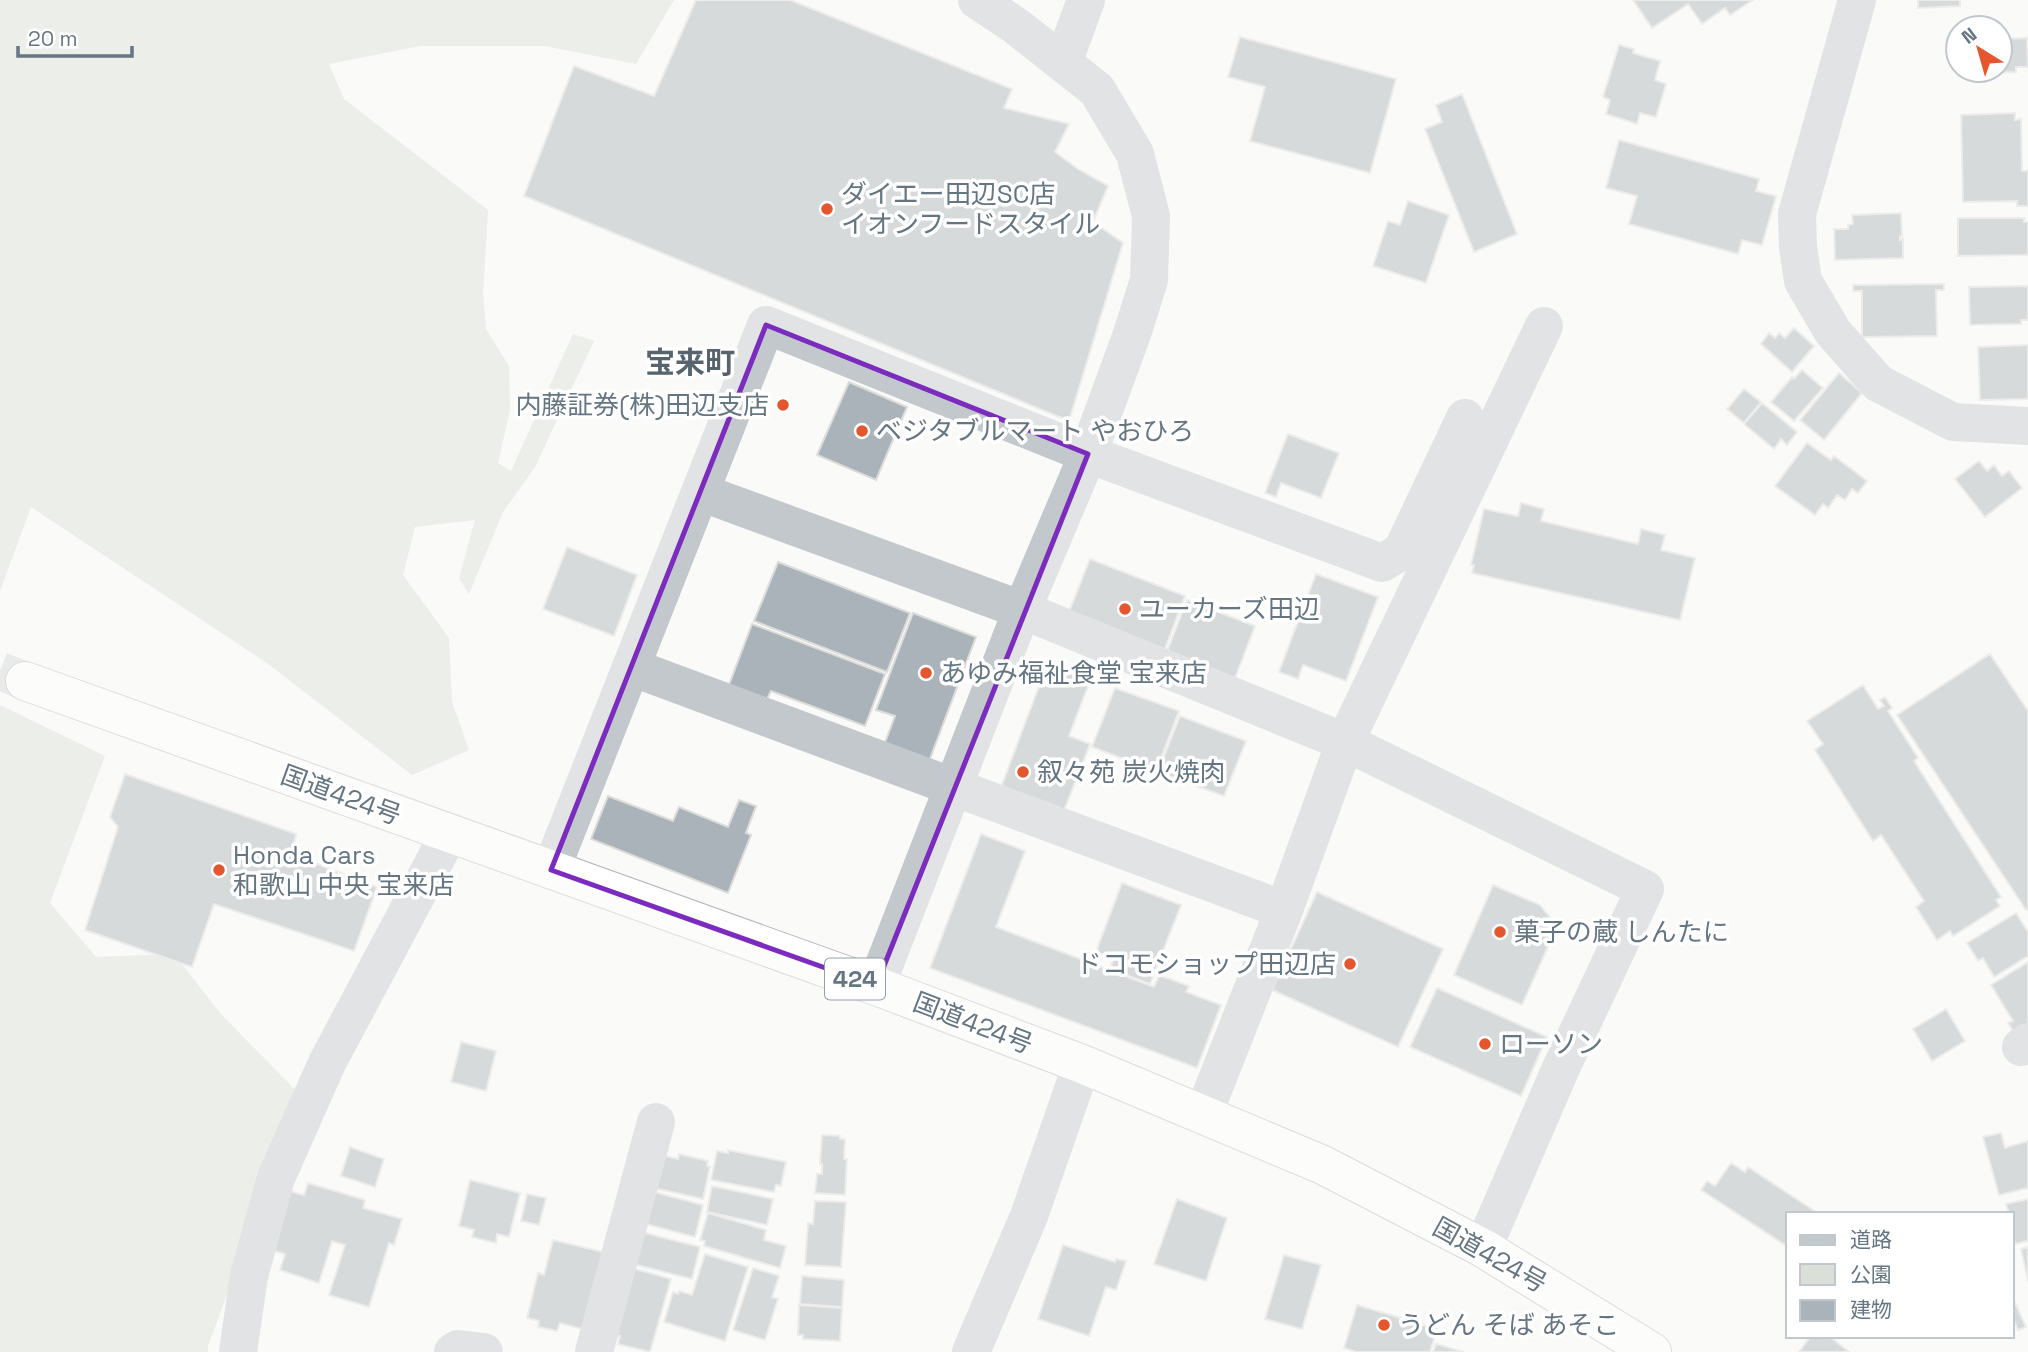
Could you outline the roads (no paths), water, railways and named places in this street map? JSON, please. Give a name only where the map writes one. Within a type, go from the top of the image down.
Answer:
[{"type":"highway","name":"国道424号","points":[[25,681],[876,986],[1082,1064],[1323,1165],[1483,1248],[1652,1352]]},
{"type":"street","points":[[876,986],[1022,610],[1088,454],[1149,280],[1152,216],[1136,154],[1097,90],[1016,26],[977,0]]},
{"type":"street","points":[[1063,63],[1086,0]]},
{"type":"street","points":[[1857,0],[1797,214],[1803,281],[1833,332],[1878,383],[1953,422],[2028,426]]},
{"type":"street","points":[[551,870],[766,325],[1088,454],[1382,563],[1402,551],[1465,418]]},
{"type":"street","points":[[1203,1115],[1284,910],[1345,742],[1544,326]]},
{"type":"street","points":[[700,492],[1022,610],[1345,742],[1645,890],[1561,1069],[1483,1248]]},
{"type":"street","points":[[631,667],[1284,910]]},
{"type":"street","points":[[238,1352],[249,1276],[276,1178],[327,1063],[449,834]]},
{"type":"street","points":[[971,1352],[1029,1216],[1082,1064]]},
{"type":"street","points":[[594,1352],[656,1122]]},
{"type":"street","points":[[453,1352],[458,1349],[484,1352]]},
{"type":"tunnel","points":[[0,671],[25,681]]},
{"type":"place","name":"ダイエー田辺SC店 イオンフードスタイル","points":[[827,209]]},
{"type":"place","name":"内藤証券(株)田辺支店","points":[[783,405]]},
{"type":"place","name":"ベジタブルマート やおひろ","points":[[862,431]]},
{"type":"place","name":"ユーカーズ田辺","points":[[1125,609]]},
{"type":"place","name":"あゆみ福祉食堂 宝来店","points":[[926,673]]},
{"type":"place","name":"叙々苑 炭火焼肉","points":[[1023,772]]},
{"type":"place","name":"Honda Cars 和歌山 中央 宝来店","points":[[219,870]]},
{"type":"place","name":"菓子の蔵 しんたに","points":[[1500,932]]},
{"type":"place","name":"ドコモショップ田辺店","points":[[1350,964]]},
{"type":"place","name":"ローソン","points":[[1485,1044]]},
{"type":"place","name":"うどん そば あそこ","points":[[1384,1325]]},
{"type":"district","name":"宝来町","points":[[690,363]]}]
